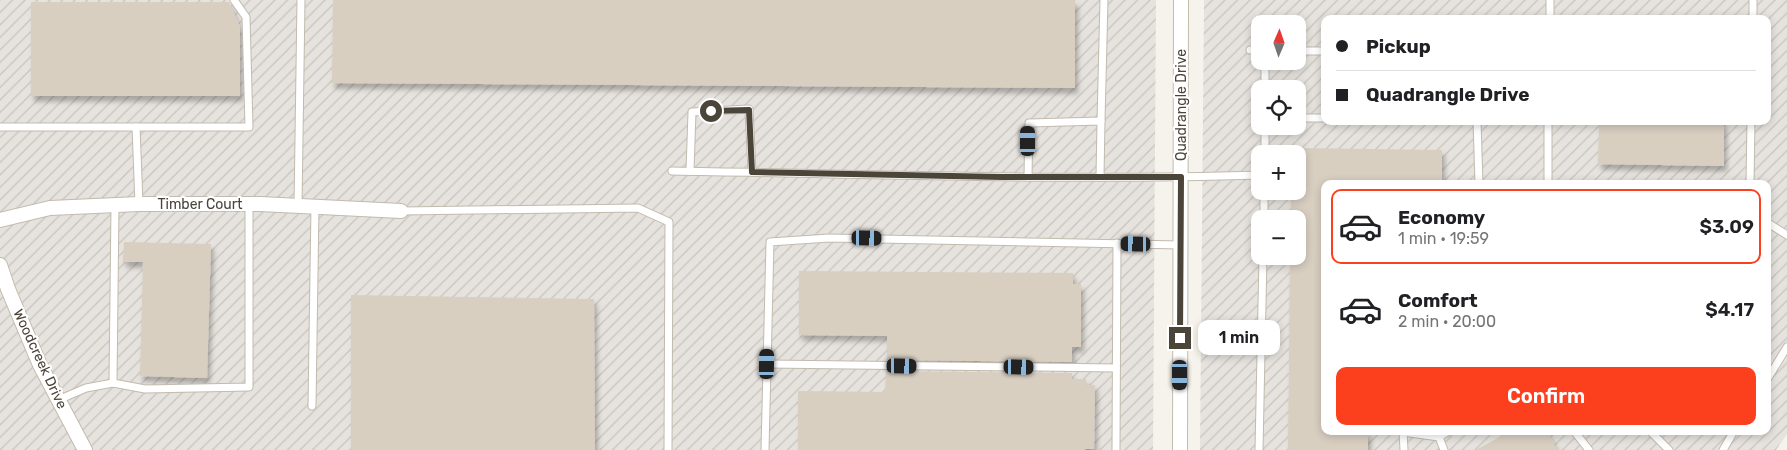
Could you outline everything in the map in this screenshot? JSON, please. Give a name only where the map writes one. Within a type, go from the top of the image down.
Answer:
[{"type":"street","name":"Quadrangle Drive","points":[[1180,450],[1181,0]]},
{"type":"street","name":"Timber Court","points":[[0,220],[50,208],[139,204],[249,204],[401,211]]},
{"type":"street","name":"Woodcreek Drive","points":[[0,265],[8,290],[40,365],[85,450]]},
{"type":"lane","points":[[0,127],[249,127],[246,17],[234,0]]},
{"type":"lane","points":[[298,206],[302,0]]},
{"type":"lane","points":[[1100,177],[1104,0]]},
{"type":"lane","points":[[1550,0],[1550,15]]},
{"type":"lane","points":[[1753,0],[1753,15]]},
{"type":"lane","points":[[1306,51],[1321,51]]},
{"type":"lane","points":[[690,171],[692,112],[749,110],[752,172]]},
{"type":"lane","points":[[1306,118],[1321,118]]},
{"type":"lane","points":[[1028,177],[1028,123],[1101,121]]},
{"type":"lane","points":[[1477,125],[1479,180]]},
{"type":"lane","points":[[1548,125],[1548,180]]},
{"type":"lane","points":[[1750,180],[1751,125]]},
{"type":"lane","points":[[136,127],[139,204]]},
{"type":"lane","points":[[672,171],[1028,177],[1251,175]]},
{"type":"lane","points":[[58,400],[86,388],[113,383],[145,389],[249,387],[249,204]]},
{"type":"lane","points":[[113,383],[114,205]]},
{"type":"lane","points":[[312,406],[315,206]]},
{"type":"lane","points":[[401,211],[638,208],[669,222],[668,450]]},
{"type":"lane","points":[[1771,225],[1787,234]]},
{"type":"lane","points":[[765,450],[770,242],[829,238],[1181,245]]},
{"type":"lane","points":[[1116,243],[1116,450]]},
{"type":"lane","points":[[1259,450],[1263,265]]},
{"type":"lane","points":[[1771,373],[1787,347]]},
{"type":"lane","points":[[767,364],[1116,368]]},
{"type":"lane","points":[[1403,435],[1404,450]]},
{"type":"lane","points":[[1427,435],[1439,437],[1442,435]]},
{"type":"lane","points":[[1577,435],[1589,450]]},
{"type":"lane","points":[[1654,435],[1669,450]]},
{"type":"lane","points":[[1723,450],[1732,435]]},
{"type":"lane","points":[[1439,437],[1444,450]]},
{"type":"shaded area","points":[[0,0],[1156,0],[1153,450],[0,450]]},
{"type":"shaded area","points":[[1204,0],[1787,0],[1787,434],[1776,450],[1200,450]]},
{"type":"building","points":[[333,0],[1075,0],[1075,88],[332,83]]},
{"type":"building","points":[[31,2],[229,2],[240,27],[240,96],[31,96]]},
{"type":"building","points":[[1599,125],[1724,125],[1724,166],[1598,164]]},
{"type":"building","points":[[1306,148],[1442,150],[1442,180],[1321,180],[1321,435],[1368,435],[1368,450],[1288,450],[1290,265],[1306,265],[1306,210],[1291,210],[1291,200],[1306,200]]},
{"type":"building","points":[[124,242],[211,244],[207,378],[140,376],[143,262],[123,262]]},
{"type":"building","points":[[799,271],[1073,273],[1073,284],[1081,284],[1081,347],[1072,347],[1072,362],[887,360],[887,336],[799,335]]},
{"type":"building","points":[[351,295],[594,299],[595,450],[351,450]]},
{"type":"building","points":[[886,371],[1072,373],[1072,379],[1086,379],[1086,385],[1095,385],[1094,449],[798,450],[798,391],[885,392]]},
{"type":"building","points":[[1503,435],[1549,435],[1557,450],[1476,450]]},
{"type":"route","points":[[711,111],[749,110],[752,172],[1002,177],[1181,177],[1180,338]]}]
